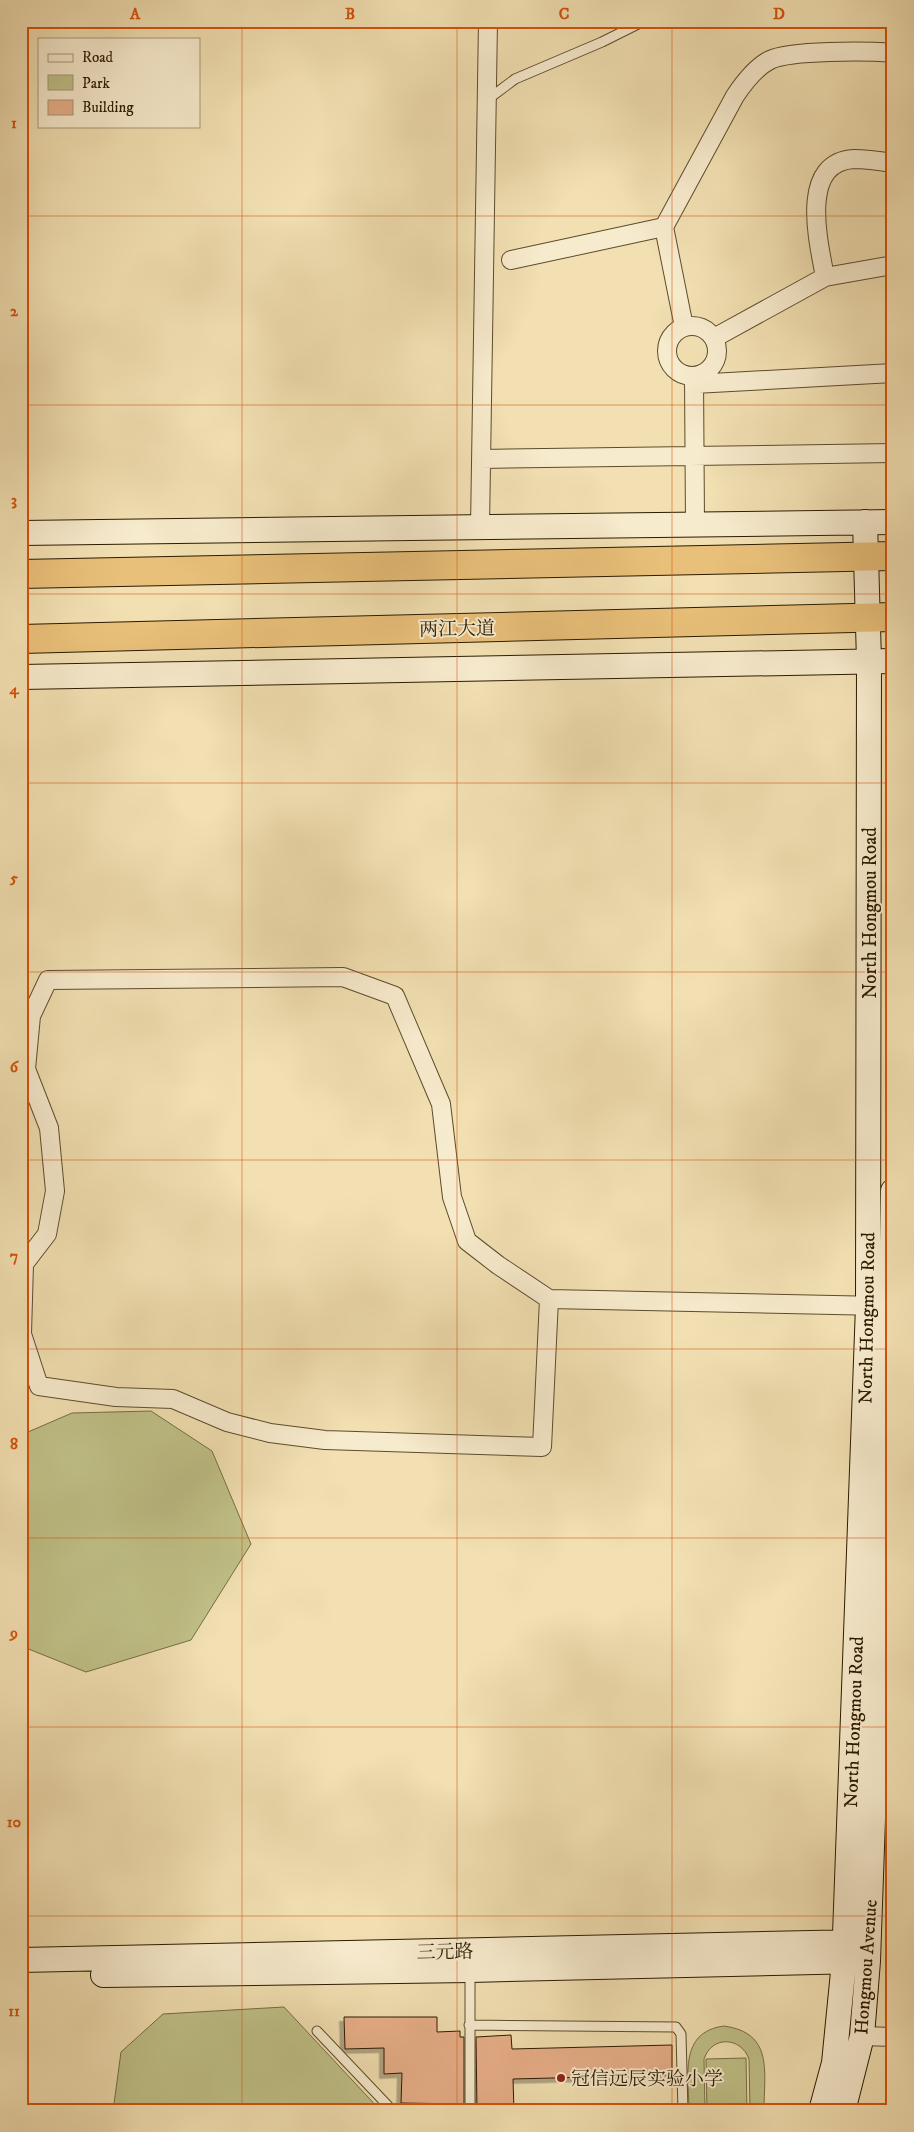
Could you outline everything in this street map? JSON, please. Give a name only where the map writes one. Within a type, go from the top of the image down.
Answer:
[{"type":"highway","points":[[21,574],[893,556]]},
{"type":"highway","name":"两江大道","points":[[21,639],[880,618]]},
{"type":"main road","name":"North Hongmou Road","points":[[822,2111],[834,2063],[844,1952],[868,1306],[869,661],[880,618],[866,557],[864,522]]},
{"type":"main road","points":[[21,532],[893,522]]},
{"type":"main road","points":[[21,677],[893,661]]},
{"type":"main road","name":"Hongmou Avenue","points":[[842,2111],[862,2036],[868,1952],[883,1812],[893,1191]]},
{"type":"main road","name":"三元路","points":[[21,1976],[470,1970],[844,1952]]},
{"type":"main road","name":"三元路","points":[[21,1960],[868,1952]]},
{"type":"street","points":[[480,527],[488,21]]},
{"type":"street","points":[[684,327],[664,227],[735,96],[746,81],[768,61],[796,54],[893,53]]},
{"type":"street","points":[[825,278],[816,222],[817,193],[823,178],[835,166],[848,160],[893,163]]},
{"type":"street","points":[[511,260],[664,227]]},
{"type":"street","points":[[714,338],[825,278],[893,265]]},
{"type":"street","points":[[694,380],[715,362],[717,346],[714,338],[702,328],[693,326],[684,327],[671,338],[667,346],[667,354],[675,369],[694,380],[893,373]]},
{"type":"street","points":[[694,380],[695,524]]},
{"type":"street","points":[[481,459],[893,453]]},
{"type":"street","points":[[549,1299],[542,1448],[325,1440],[270,1433],[227,1422],[173,1399],[116,1397],[40,1386],[22,1334],[22,1265],[47,1234],[55,1191],[49,1128],[26,1069],[31,1016],[48,980],[343,977],[395,996],[441,1104],[452,1198],[467,1241],[498,1265],[549,1299],[892,1306]]},
{"type":"street","points":[[862,2036],[893,2037]]},
{"type":"lane","points":[[487,100],[515,79],[602,42],[644,21]]},
{"type":"lane","points":[[470,1970],[470,2111]]},
{"type":"lane","points":[[470,2025],[676,2027],[681,2034],[683,2110],[618,2111]]},
{"type":"lane","points":[[317,2031],[393,2111]]},
{"type":"green space","points":[[151,1411],[212,1451],[251,1544],[191,1640],[86,1672],[21,1646],[21,1435],[72,1413]]},
{"type":"green space","points":[[284,2007],[381,2111],[113,2111],[121,2052],[163,2014]]},
{"type":"green space","points":[[724,2026],[740,2030],[751,2037],[759,2046],[765,2069],[764,2111],[750,2111],[749,2059],[740,2046],[726,2042],[713,2046],[704,2059],[705,2111],[689,2111],[688,2071],[689,2058],[693,2047],[699,2037],[709,2030]]},
{"type":"green space","points":[[746,2058],[747,2111],[707,2111],[706,2059]]},
{"type":"building","points":[[344,2017],[437,2017],[437,2032],[460,2031],[460,2037],[464,2037],[464,2104],[401,2103],[402,2073],[384,2074],[384,2048],[345,2049]]},
{"type":"building","points":[[511,2035],[512,2049],[672,2045],[672,2075],[513,2079],[514,2111],[477,2111],[476,2037]]},
{"type":"place","name":"冠信远辰实验小学","points":[[561,2078]]}]
